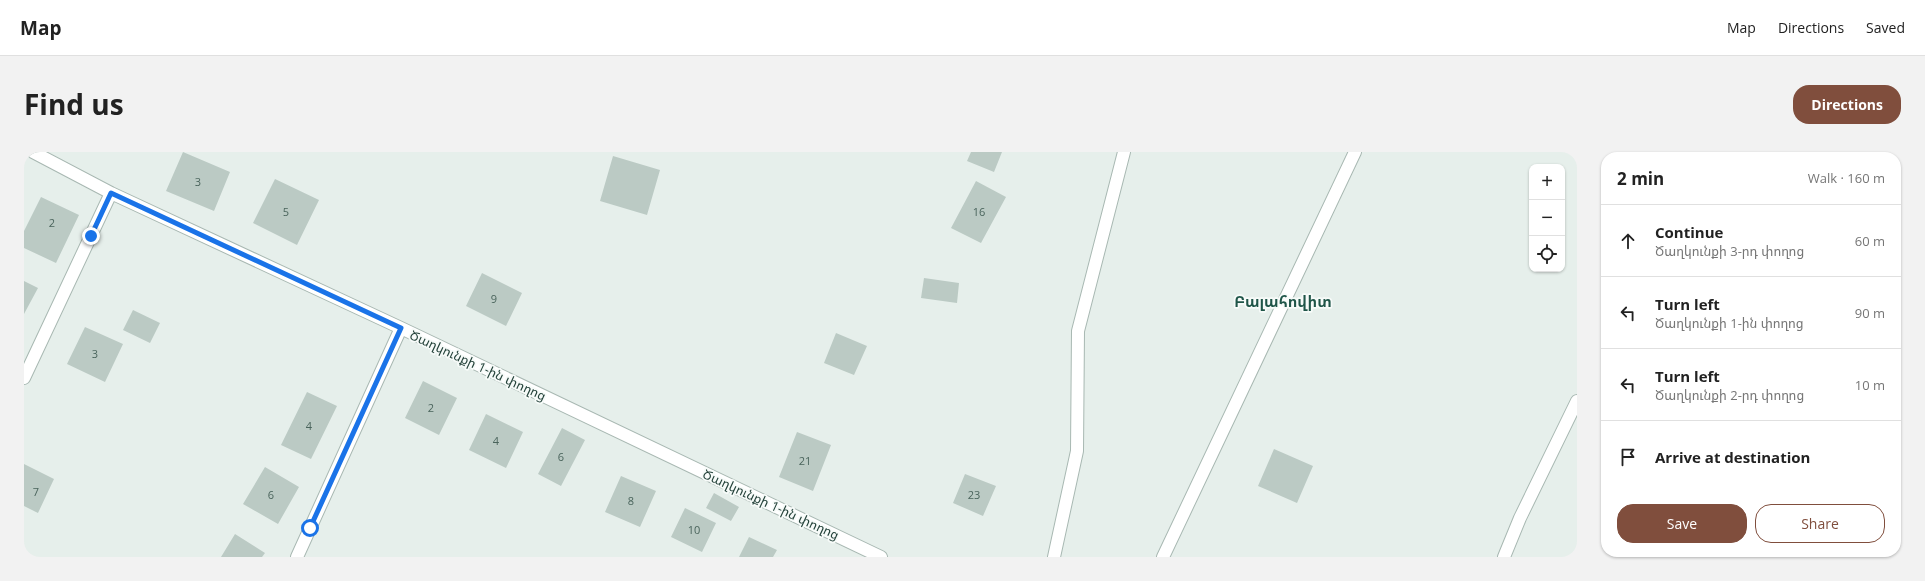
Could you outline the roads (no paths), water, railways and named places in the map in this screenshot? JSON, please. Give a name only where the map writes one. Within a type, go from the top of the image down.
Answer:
[{"type":"street","name":"Ծաղկունքի 1-ին փողոց","points":[[33,152],[111,193],[401,328],[881,557]]},
{"type":"street","points":[[1054,557],[1076,451],[1078,331],[1124,152]]},
{"type":"street","points":[[1163,557],[1356,152]]},
{"type":"street","points":[[24,378],[111,193]]},
{"type":"street","points":[[297,557],[401,328]]},
{"type":"street","points":[[1504,557],[1520,518],[1577,401]]},
{"type":"district","name":"Բալահովիտ","points":[[1283,302]]}]
